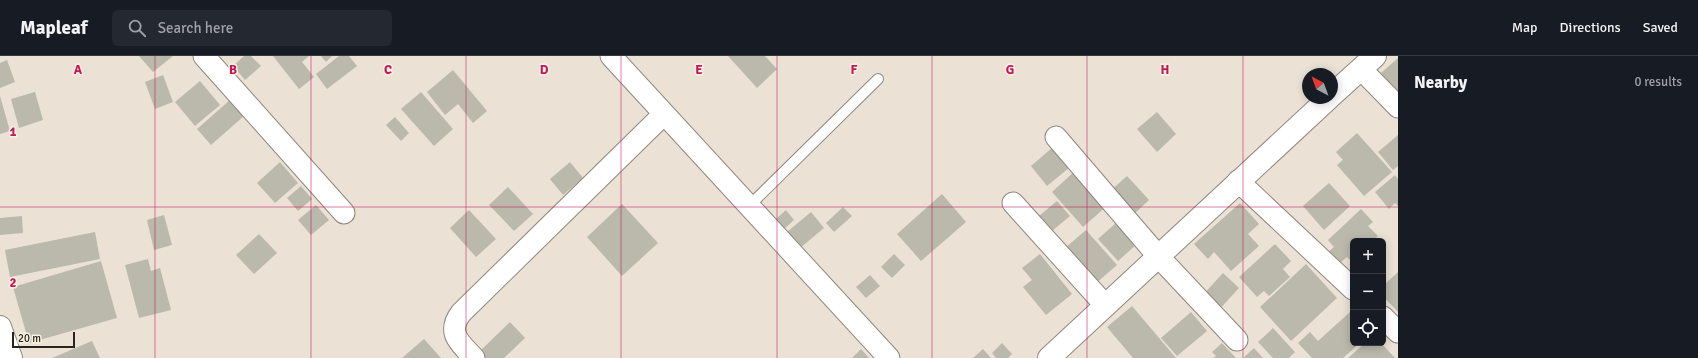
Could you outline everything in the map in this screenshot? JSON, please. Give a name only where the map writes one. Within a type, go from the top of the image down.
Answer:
[{"type":"street","points":[[611,56],[889,358]]},
{"type":"street","points":[[210,58],[344,213]]},
{"type":"street","points":[[1338,90],[1368,62],[1398,107]]},
{"type":"street","points":[[1049,358],[1322,104]]},
{"type":"street","points":[[474,358],[458,340],[453,329],[455,321],[664,114]]},
{"type":"street","points":[[1056,137],[1158,256],[1237,340]]},
{"type":"street","points":[[1238,181],[1350,286]]},
{"type":"street","points":[[1013,204],[1105,305]]},
{"type":"street","points":[[1386,320],[1398,332]]},
{"type":"street","points":[[0,326],[10,358]]},
{"type":"lane","points":[[749,206],[878,79]]},
{"type":"building","points":[[139,56],[173,56],[153,72]]},
{"type":"building","points":[[244,56],[251,56],[261,66],[245,80],[233,66]]},
{"type":"building","points":[[273,56],[309,56],[302,62],[314,77],[299,89]]},
{"type":"building","points":[[321,56],[332,56],[326,62]]},
{"type":"building","points":[[339,56],[349,56],[357,66],[327,89],[316,74]]},
{"type":"building","points":[[728,56],[765,56],[777,69],[757,88]]},
{"type":"building","points":[[1398,58],[1398,93],[1381,73]]},
{"type":"building","points":[[7,60],[15,82],[0,88],[0,63]]},
{"type":"building","points":[[453,70],[487,111],[473,123],[458,104],[445,115],[427,92]]},
{"type":"building","points":[[163,75],[173,102],[155,109],[145,82]]},
{"type":"building","points":[[200,81],[220,105],[195,126],[175,102]]},
{"type":"building","points":[[35,92],[43,120],[19,128],[11,99]]},
{"type":"building","points":[[421,92],[453,129],[434,146],[401,109]]},
{"type":"building","points":[[0,96],[10,131],[0,134]]},
{"type":"building","points":[[230,100],[244,116],[211,145],[197,129]]},
{"type":"building","points":[[1157,112],[1176,134],[1157,152],[1137,129]]},
{"type":"building","points":[[395,117],[409,133],[401,141],[386,125]]},
{"type":"building","points":[[1357,133],[1392,172],[1364,196],[1337,165],[1343,160],[1336,152]]},
{"type":"building","points":[[1398,135],[1398,166],[1393,170],[1378,152]]},
{"type":"building","points":[[1053,147],[1070,167],[1047,186],[1031,166]]},
{"type":"building","points":[[280,162],[298,183],[275,203],[257,183]]},
{"type":"building","points":[[570,162],[583,178],[563,195],[550,179]]},
{"type":"building","points":[[1076,170],[1108,205],[1083,227],[1052,192]]},
{"type":"building","points":[[1395,175],[1398,179],[1398,206],[1395,203],[1389,209],[1375,192]]},
{"type":"building","points":[[1127,176],[1149,200],[1131,217],[1109,192]]},
{"type":"building","points":[[1329,183],[1350,206],[1324,230],[1303,206]]},
{"type":"building","points":[[301,186],[312,199],[298,211],[287,198]]},
{"type":"building","points":[[508,187],[533,214],[514,231],[489,205]]},
{"type":"building","points":[[942,194],[966,222],[921,261],[897,234]]},
{"type":"building","points":[[1057,201],[1070,216],[1052,231],[1039,216]]},
{"type":"building","points":[[1240,203],[1259,224],[1248,234],[1259,246],[1231,271],[1214,252],[1208,259],[1194,244]]},
{"type":"building","points":[[622,204],[658,243],[622,276],[587,237]]},
{"type":"building","points":[[316,205],[329,220],[311,235],[298,220]]},
{"type":"building","points":[[843,207],[852,216],[834,232],[826,223]]},
{"type":"building","points":[[1361,209],[1373,222],[1368,226],[1378,236],[1376,238],[1350,238],[1350,260],[1347,257],[1340,263],[1328,252],[1334,247],[1328,240]]},
{"type":"building","points":[[469,210],[496,239],[476,257],[450,228]]},
{"type":"building","points":[[786,210],[794,220],[784,229],[776,219]]},
{"type":"building","points":[[811,212],[824,228],[800,248],[787,232]]},
{"type":"building","points":[[164,215],[172,245],[154,250],[147,220]]},
{"type":"building","points":[[22,216],[23,233],[0,235],[0,218]]},
{"type":"building","points":[[1117,222],[1137,244],[1118,261],[1098,239]]},
{"type":"building","points":[[1086,230],[1117,265],[1095,284],[1064,249]]},
{"type":"building","points":[[95,232],[100,259],[10,277],[5,250]]},
{"type":"building","points":[[259,234],[277,253],[254,274],[236,255]]},
{"type":"building","points":[[1275,244],[1291,261],[1283,269],[1290,277],[1269,296],[1264,291],[1257,297],[1239,277]]},
{"type":"building","points":[[894,254],[905,265],[892,278],[881,267]]},
{"type":"building","points":[[1040,254],[1072,294],[1046,315],[1023,287],[1032,280],[1022,268]]},
{"type":"building","points":[[148,259],[151,271],[160,268],[171,310],[139,318],[125,265]]},
{"type":"building","points":[[101,261],[117,318],[29,343],[13,287]]},
{"type":"building","points":[[1306,264],[1337,298],[1291,341],[1260,307]]},
{"type":"building","points":[[1398,272],[1398,312],[1386,299],[1386,283]]},
{"type":"building","points":[[1223,273],[1239,288],[1217,312],[1201,297]]},
{"type":"building","points":[[870,275],[880,286],[866,298],[856,287]]},
{"type":"building","points":[[1132,306],[1176,358],[1133,358],[1107,327]]},
{"type":"building","points":[[1191,312],[1207,331],[1177,356],[1161,338]]},
{"type":"building","points":[[1350,312],[1350,346],[1357,346],[1343,358],[1312,358],[1298,343],[1310,332],[1318,341]]},
{"type":"building","points":[[510,322],[525,338],[504,358],[483,358],[478,353]]},
{"type":"building","points":[[1273,328],[1295,352],[1289,358],[1273,358],[1258,342]]},
{"type":"building","points":[[424,339],[441,358],[402,358]]},
{"type":"building","points":[[92,341],[100,358],[52,358]]},
{"type":"building","points":[[1002,343],[1012,354],[1008,358],[996,358],[992,353]]},
{"type":"building","points":[[1222,343],[1236,358],[1213,358],[1216,356],[1212,352]]},
{"type":"building","points":[[1362,346],[1384,346],[1395,358],[1348,358]]},
{"type":"building","points":[[1254,348],[1263,358],[1243,358]]},
{"type":"building","points":[[861,349],[869,358],[852,358]]},
{"type":"building","points":[[983,349],[991,358],[973,358]]}]
